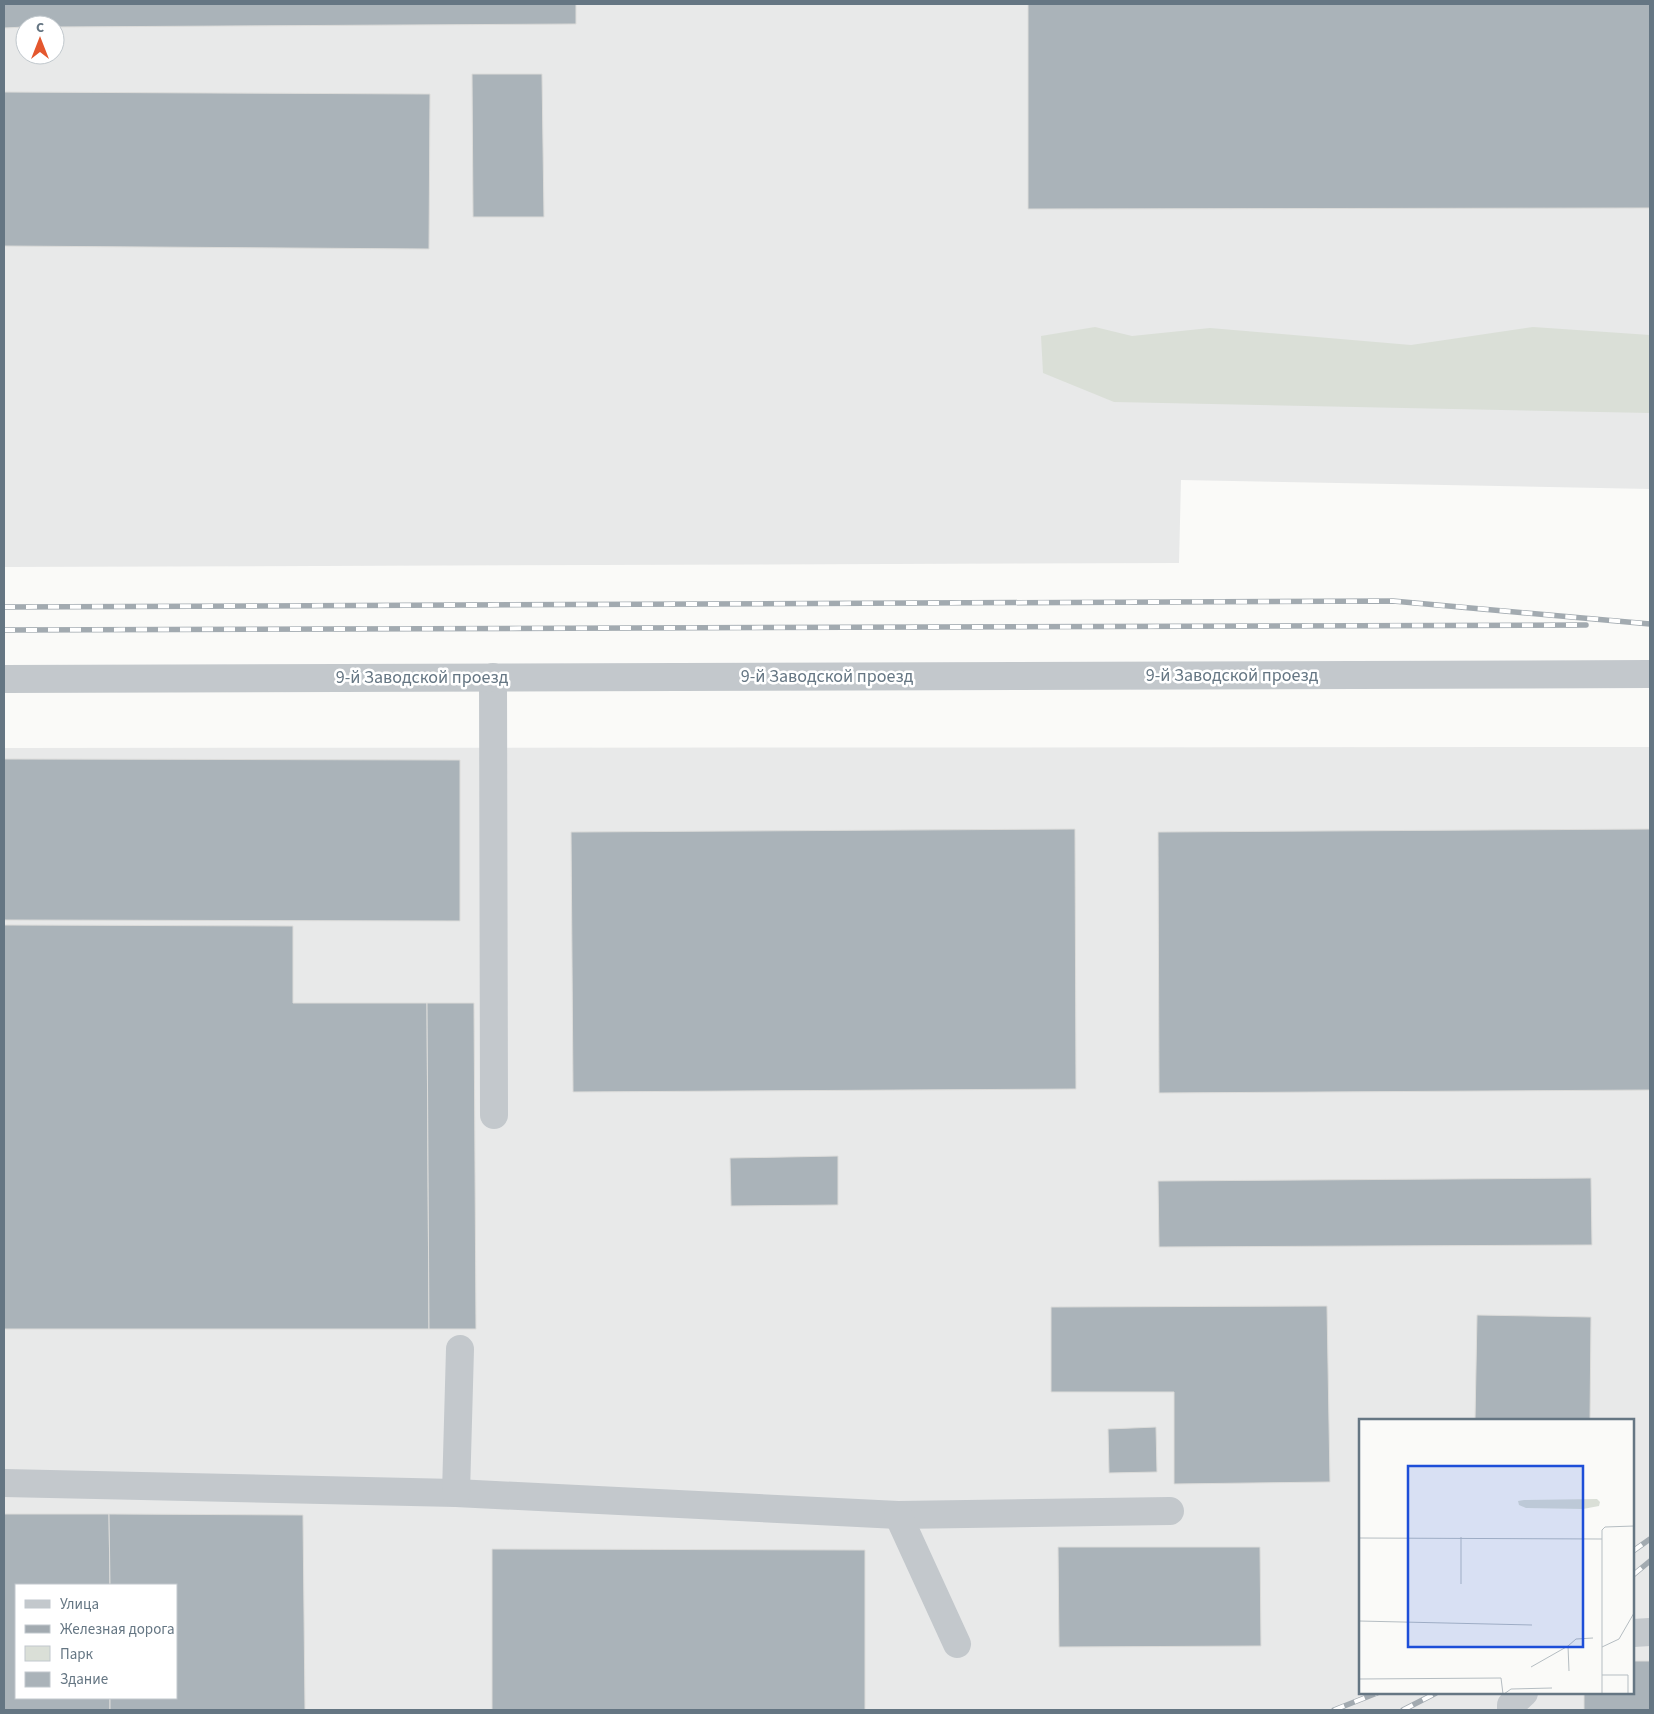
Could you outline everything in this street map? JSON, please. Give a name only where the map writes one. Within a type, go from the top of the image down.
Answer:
[{"type":"lane","name":"9-й Заводской проезд","points":[[4,679],[1650,674]]},
{"type":"lane","points":[[493,677],[494,1116]]},
{"type":"lane","points":[[456,1493],[460,1349]]},
{"type":"lane","points":[[4,1484],[456,1493],[898,1515],[1170,1511]]},
{"type":"lane","points":[[898,1515],[957,1644]]},
{"type":"lane","points":[[1634,1633],[1650,1632]]},
{"type":"shaded area","points":[[4,4],[1650,4],[1650,489],[1181,480],[1179,563],[4,567]]},
{"type":"shaded area","points":[[1650,747],[1650,1710],[4,1710],[4,748]]},
{"type":"green space","points":[[1095,327],[1132,336],[1210,328],[1411,345],[1533,327],[1650,335],[1650,413],[1114,402],[1043,373],[1041,336]]},
{"type":"building","points":[[4,4],[576,4],[576,24],[65,27],[65,15],[15,15],[15,27],[4,28]]},
{"type":"building","points":[[1028,4],[1650,4],[1650,208],[1028,209]]},
{"type":"building","points":[[472,74],[542,74],[544,217],[473,217]]},
{"type":"building","points":[[4,92],[430,94],[429,249],[4,246]]},
{"type":"building","points":[[4,759],[460,760],[460,921],[4,920]]},
{"type":"building","points":[[1075,829],[1076,1089],[573,1092],[571,832]]},
{"type":"building","points":[[1650,829],[1650,1090],[1159,1093],[1158,832]]},
{"type":"building","points":[[4,925],[293,926],[293,1003],[427,1003],[429,1329],[4,1329]]},
{"type":"building","points":[[427,1003],[474,1003],[476,1329],[429,1329]]},
{"type":"building","points":[[838,1156],[838,1205],[731,1206],[730,1158]]},
{"type":"building","points":[[1591,1178],[1592,1245],[1159,1247],[1158,1181]]},
{"type":"building","points":[[1327,1306],[1330,1482],[1174,1484],[1174,1392],[1051,1392],[1051,1307]]},
{"type":"building","points":[[1477,1315],[1591,1317],[1590,1419],[1475,1419]]},
{"type":"building","points":[[1156,1427],[1157,1472],[1109,1473],[1108,1429]]},
{"type":"building","points":[[4,1514],[109,1514],[110,1584],[15,1584],[15,1699],[110,1699],[110,1710],[4,1710]]},
{"type":"building","points":[[109,1514],[303,1515],[305,1710],[110,1710],[110,1699],[178,1699],[178,1584],[110,1584]]},
{"type":"building","points":[[1058,1547],[1260,1547],[1261,1646],[1059,1647]]},
{"type":"building","points":[[492,1549],[865,1550],[865,1710],[492,1710]]},
{"type":"building","points":[[1634,1661],[1650,1661],[1650,1710],[1584,1710],[1584,1694],[1634,1694]]},
{"type":"railway","points":[[4,607],[1393,601],[1650,624]]},
{"type":"railway","points":[[4,630],[1586,625]]},
{"type":"railway","points":[[1634,1550],[1650,1539]]},
{"type":"railway","points":[[1634,1574],[1650,1561]]},
{"type":"railway","points":[[1334,1710],[1374,1694]]},
{"type":"railway","points":[[1403,1710],[1434,1694]]}]
